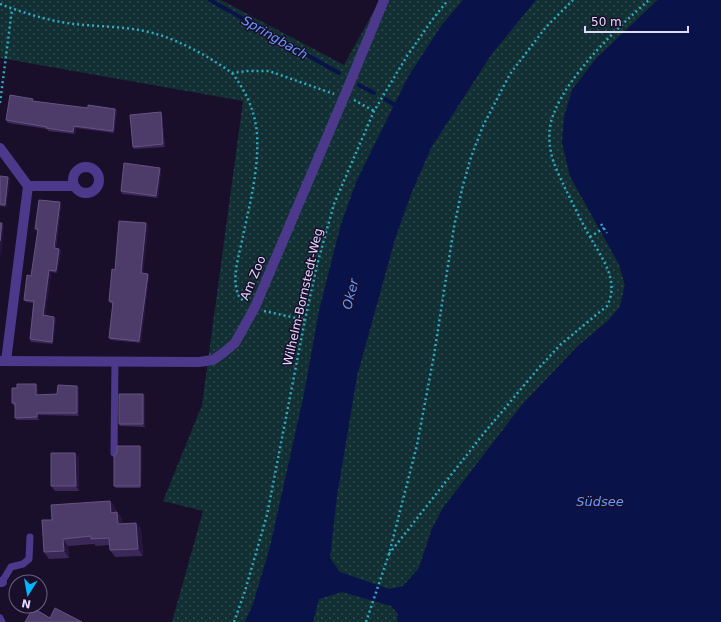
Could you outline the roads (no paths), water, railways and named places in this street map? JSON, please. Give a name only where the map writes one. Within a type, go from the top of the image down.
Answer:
[{"type":"street","name":"Am Zoo","points":[[3,361],[199,362],[213,360],[235,343],[255,307],[384,0]]},
{"type":"street","points":[[0,148],[28,186],[3,361]]},
{"type":"street","points":[[28,186],[74,186]]},
{"type":"lane","points":[[114,453],[115,362]]},
{"type":"lane","points":[[1,582],[11,567],[23,564],[29,559],[30,537]]},
{"type":"lane","points":[[0,618],[2,622]]},
{"type":"water","name":"Südsee","points":[[463,0],[536,0],[491,55],[431,148],[411,194],[395,239],[357,376],[337,496],[330,558],[340,572],[389,589],[403,586],[419,568],[432,529],[443,508],[522,405],[577,347],[609,320],[620,307],[625,285],[619,264],[570,176],[562,143],[564,117],[572,90],[596,59],[658,0],[721,0],[721,622],[397,622],[398,614],[391,606],[342,592],[319,599],[313,622],[245,622],[253,604],[270,547],[304,394],[319,311],[341,224],[357,180],[408,77],[441,26]]},
{"type":"waterway","name":"Springbach","points":[[210,0],[339,73]]},
{"type":"waterway","name":"Springbach","points":[[359,85],[374,93]]},
{"type":"waterway","name":"Springbach","points":[[385,99],[398,107]]},
{"type":"water label","name":"Oker","points":[[350,294]]}]
